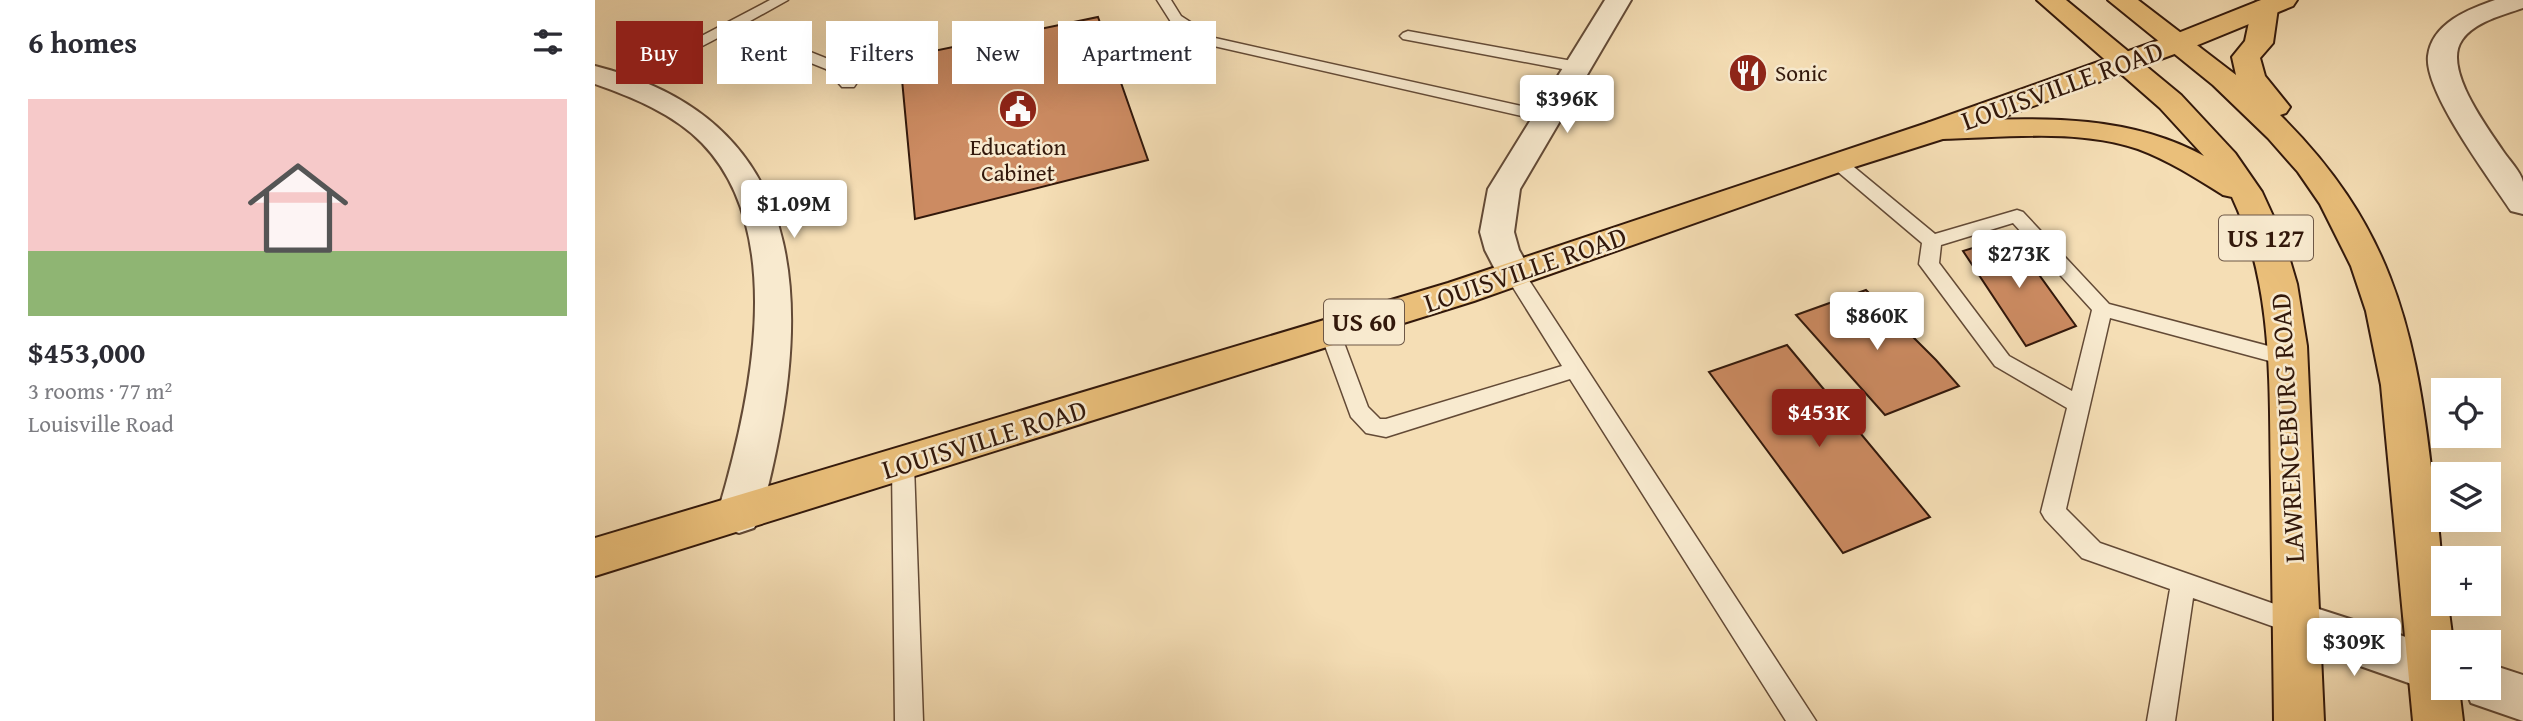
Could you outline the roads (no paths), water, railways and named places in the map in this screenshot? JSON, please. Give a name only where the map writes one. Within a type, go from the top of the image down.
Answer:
[{"type":"main road","name":"US 127","points":[[2050,0],[2125,62]]},
{"type":"main road","name":"US 127","points":[[2121,0],[2233,88],[2280,131],[2317,178],[2350,229],[2377,286],[2385,311],[2406,429],[2433,630]]},
{"type":"main road","name":"LOUISVILLE ROAD","points":[[595,557],[739,515],[1514,273],[1938,130],[2178,43],[2275,4]]},
{"type":"main road","points":[[2275,4],[2259,43],[2246,57],[2251,78],[2280,112],[2280,131]]},
{"type":"main road","name":"LAWRENCEBURG ROAD","points":[[2125,62],[2192,125],[2218,154],[2261,222],[2274,260],[2283,302],[2288,358],[2299,721]]},
{"type":"main road","points":[[1938,130],[2080,131],[2133,138],[2171,152],[2246,195]]},
{"type":"main road","name":"US 127","points":[[2438,700],[2438,721]]},
{"type":"street","points":[[1514,273],[1499,247],[1495,222],[1504,189],[1618,0]]},
{"type":"street","points":[[2518,190],[2455,97],[2442,60],[2449,39],[2466,23],[2521,0]]},
{"type":"street","points":[[608,79],[687,116],[713,137],[733,161],[760,218],[772,283],[771,364],[760,438],[739,515]]},
{"type":"street","points":[[2297,623],[2431,668]]},
{"type":"street","points":[[2501,691],[2523,699]]},
{"type":"lane","points":[[741,21],[781,0]]},
{"type":"lane","points":[[1164,0],[1176,19],[1210,41],[1548,117]]},
{"type":"lane","points":[[608,79],[717,32]]},
{"type":"lane","points":[[1408,36],[1578,67]]},
{"type":"lane","points":[[1837,162],[1931,241]]},
{"type":"lane","points":[[1931,241],[2017,216],[2102,309],[2288,358]]},
{"type":"lane","points":[[1931,241],[1929,264],[2002,361],[2079,405]]},
{"type":"lane","points":[[1514,273],[1802,721]]},
{"type":"lane","points":[[2102,309],[2053,512],[2091,551],[2297,623]]},
{"type":"lane","points":[[1330,332],[1359,411],[1374,427],[1386,428],[1575,370]]},
{"type":"lane","points":[[902,464],[909,721]]},
{"type":"lane","points":[[2161,721],[2183,583]]},
{"type":"place","name":"Sonic","points":[[1748,73]]},
{"type":"place","name":"Education Cabinet","points":[[1018,109]]}]
